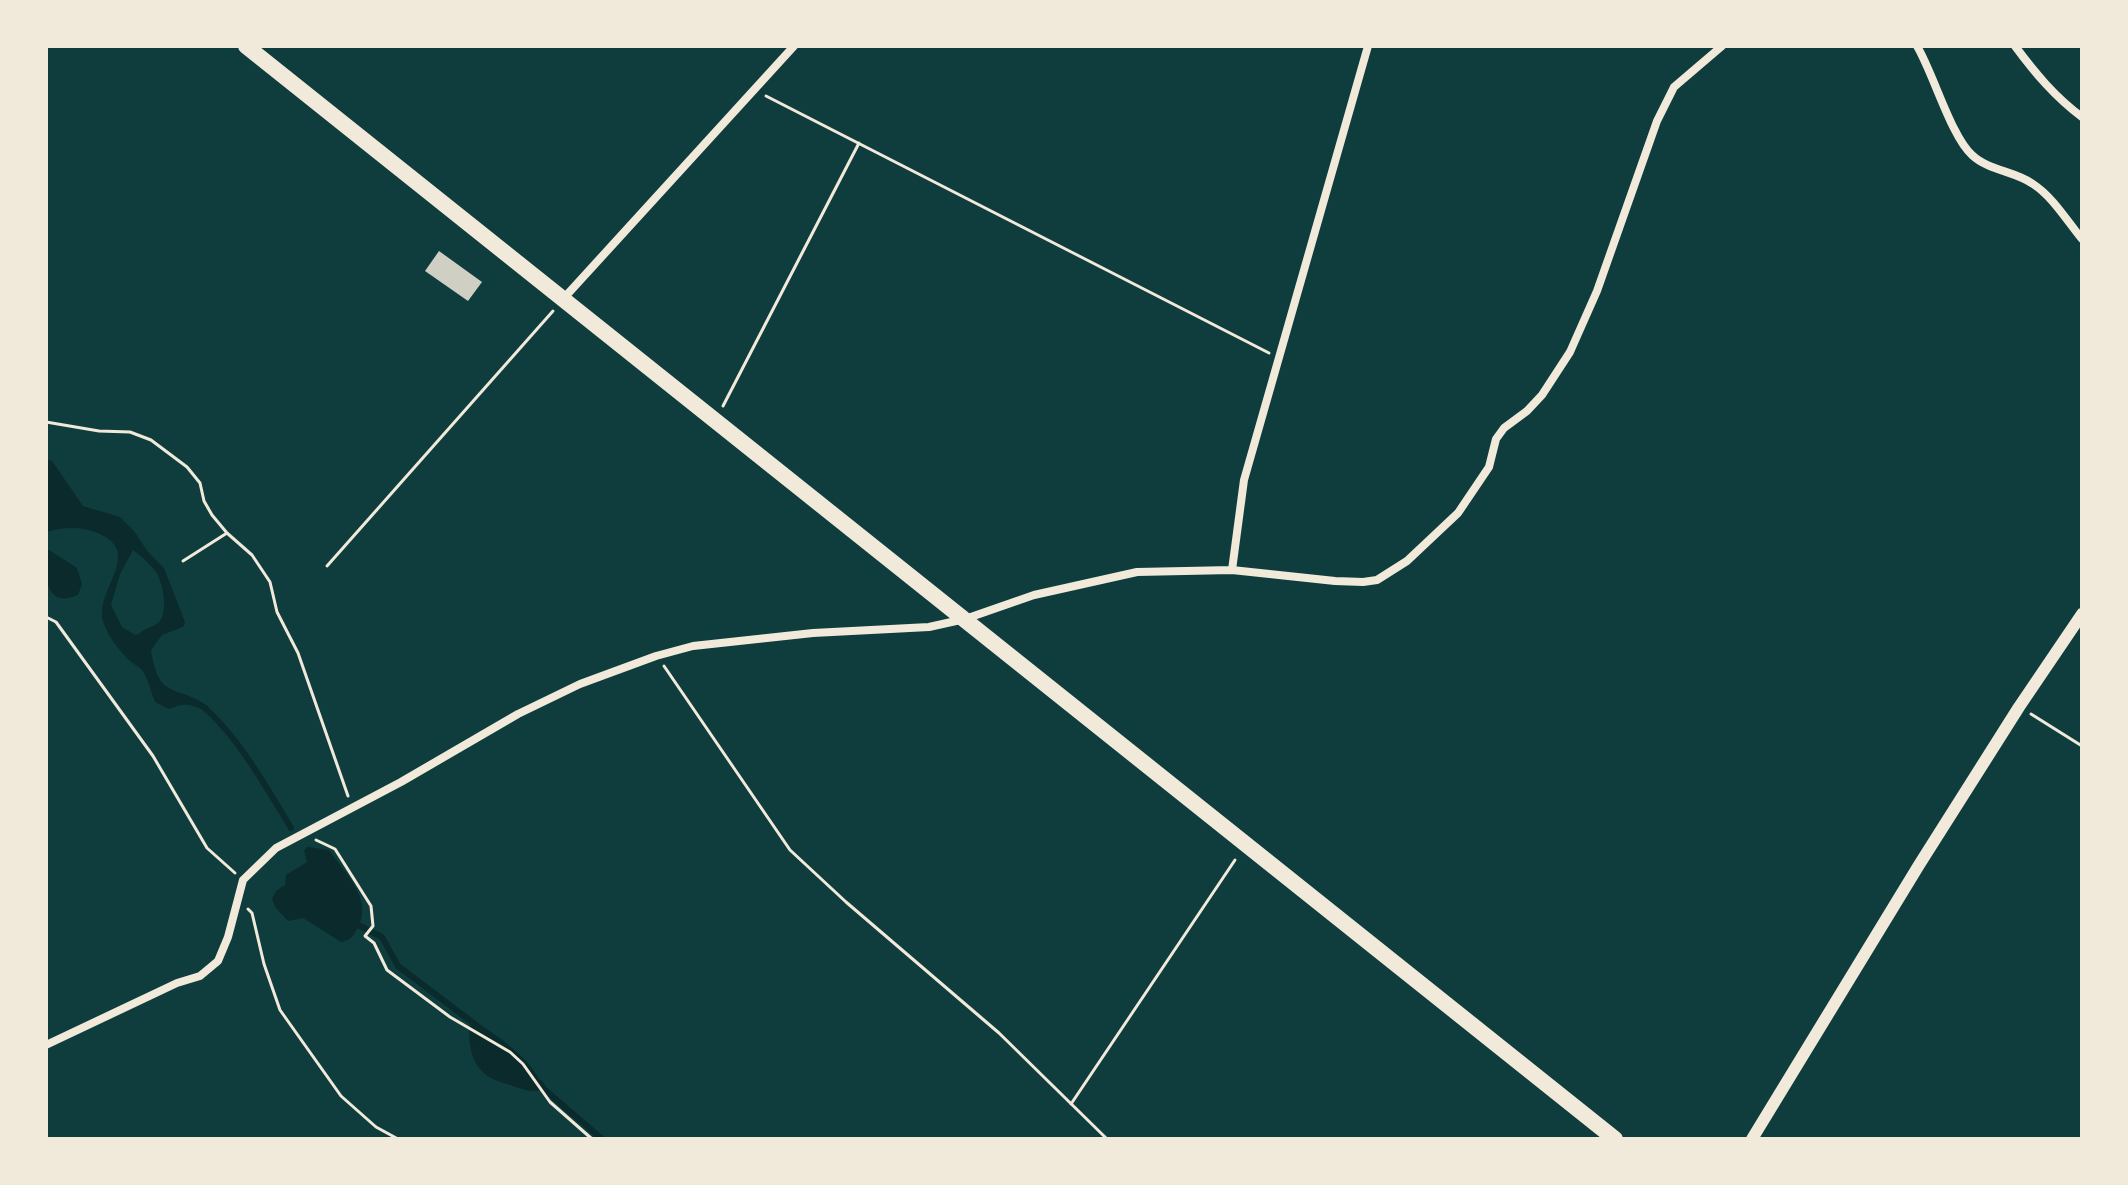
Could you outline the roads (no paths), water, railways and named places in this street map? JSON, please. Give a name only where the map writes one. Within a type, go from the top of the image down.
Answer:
[{"type":"main road","points":[[246,46],[1615,1139]]},
{"type":"street","points":[[564,298],[794,46]]},
{"type":"street","points":[[1232,570],[1244,480],[1368,46]]},
{"type":"street","points":[[46,1045],[177,983],[200,976],[218,961],[228,937],[243,880],[276,848],[518,714],[580,684],[656,656],[708,644],[813,633],[929,627],[965,619],[1034,595],[1137,572],[1232,570],[1335,581],[1377,580],[1407,561],[1458,513],[1489,467],[1496,439],[1504,428],[1542,395],[1570,352],[1597,291],[1648,141],[1674,87],[1722,46]]},
{"type":"street","points":[[1917,46],[1960,142],[1974,157],[2031,182],[2044,192],[2082,239]]},
{"type":"street","points":[[2015,46],[2036,74],[2082,117]]},
{"type":"street","points":[[1752,1139],[1919,865],[2082,614]]},
{"type":"water","points":[[46,459],[52,461],[83,506],[120,517],[164,568],[185,622],[183,627],[162,635],[151,650],[154,666],[164,685],[209,707],[206,711],[188,705],[169,709],[155,702],[143,672],[114,643],[103,621],[102,609],[118,562],[112,542],[93,531],[80,529],[46,532]],"holes":[[[133,550],[159,577],[164,604],[160,621],[135,635],[122,627],[111,605],[120,574]]]},
{"type":"water","points":[[46,548],[77,568],[82,584],[78,595],[66,598],[52,593],[48,586]]},
{"type":"water","points":[[307,847],[329,850],[359,895],[362,915],[356,931],[348,940],[341,942],[303,918],[288,921],[275,907],[272,899],[276,891],[285,885],[286,875],[307,862],[304,850]]},
{"type":"water","points":[[472,1019],[523,1058],[544,1089],[525,1090],[484,1073],[475,1062],[470,1048]]},
{"type":"waterway","points":[[202,706],[239,746],[291,828]]},
{"type":"waterway","points":[[354,919],[358,925],[382,937],[398,966],[476,1025]]},
{"type":"waterway","points":[[540,1083],[602,1139]]}]
